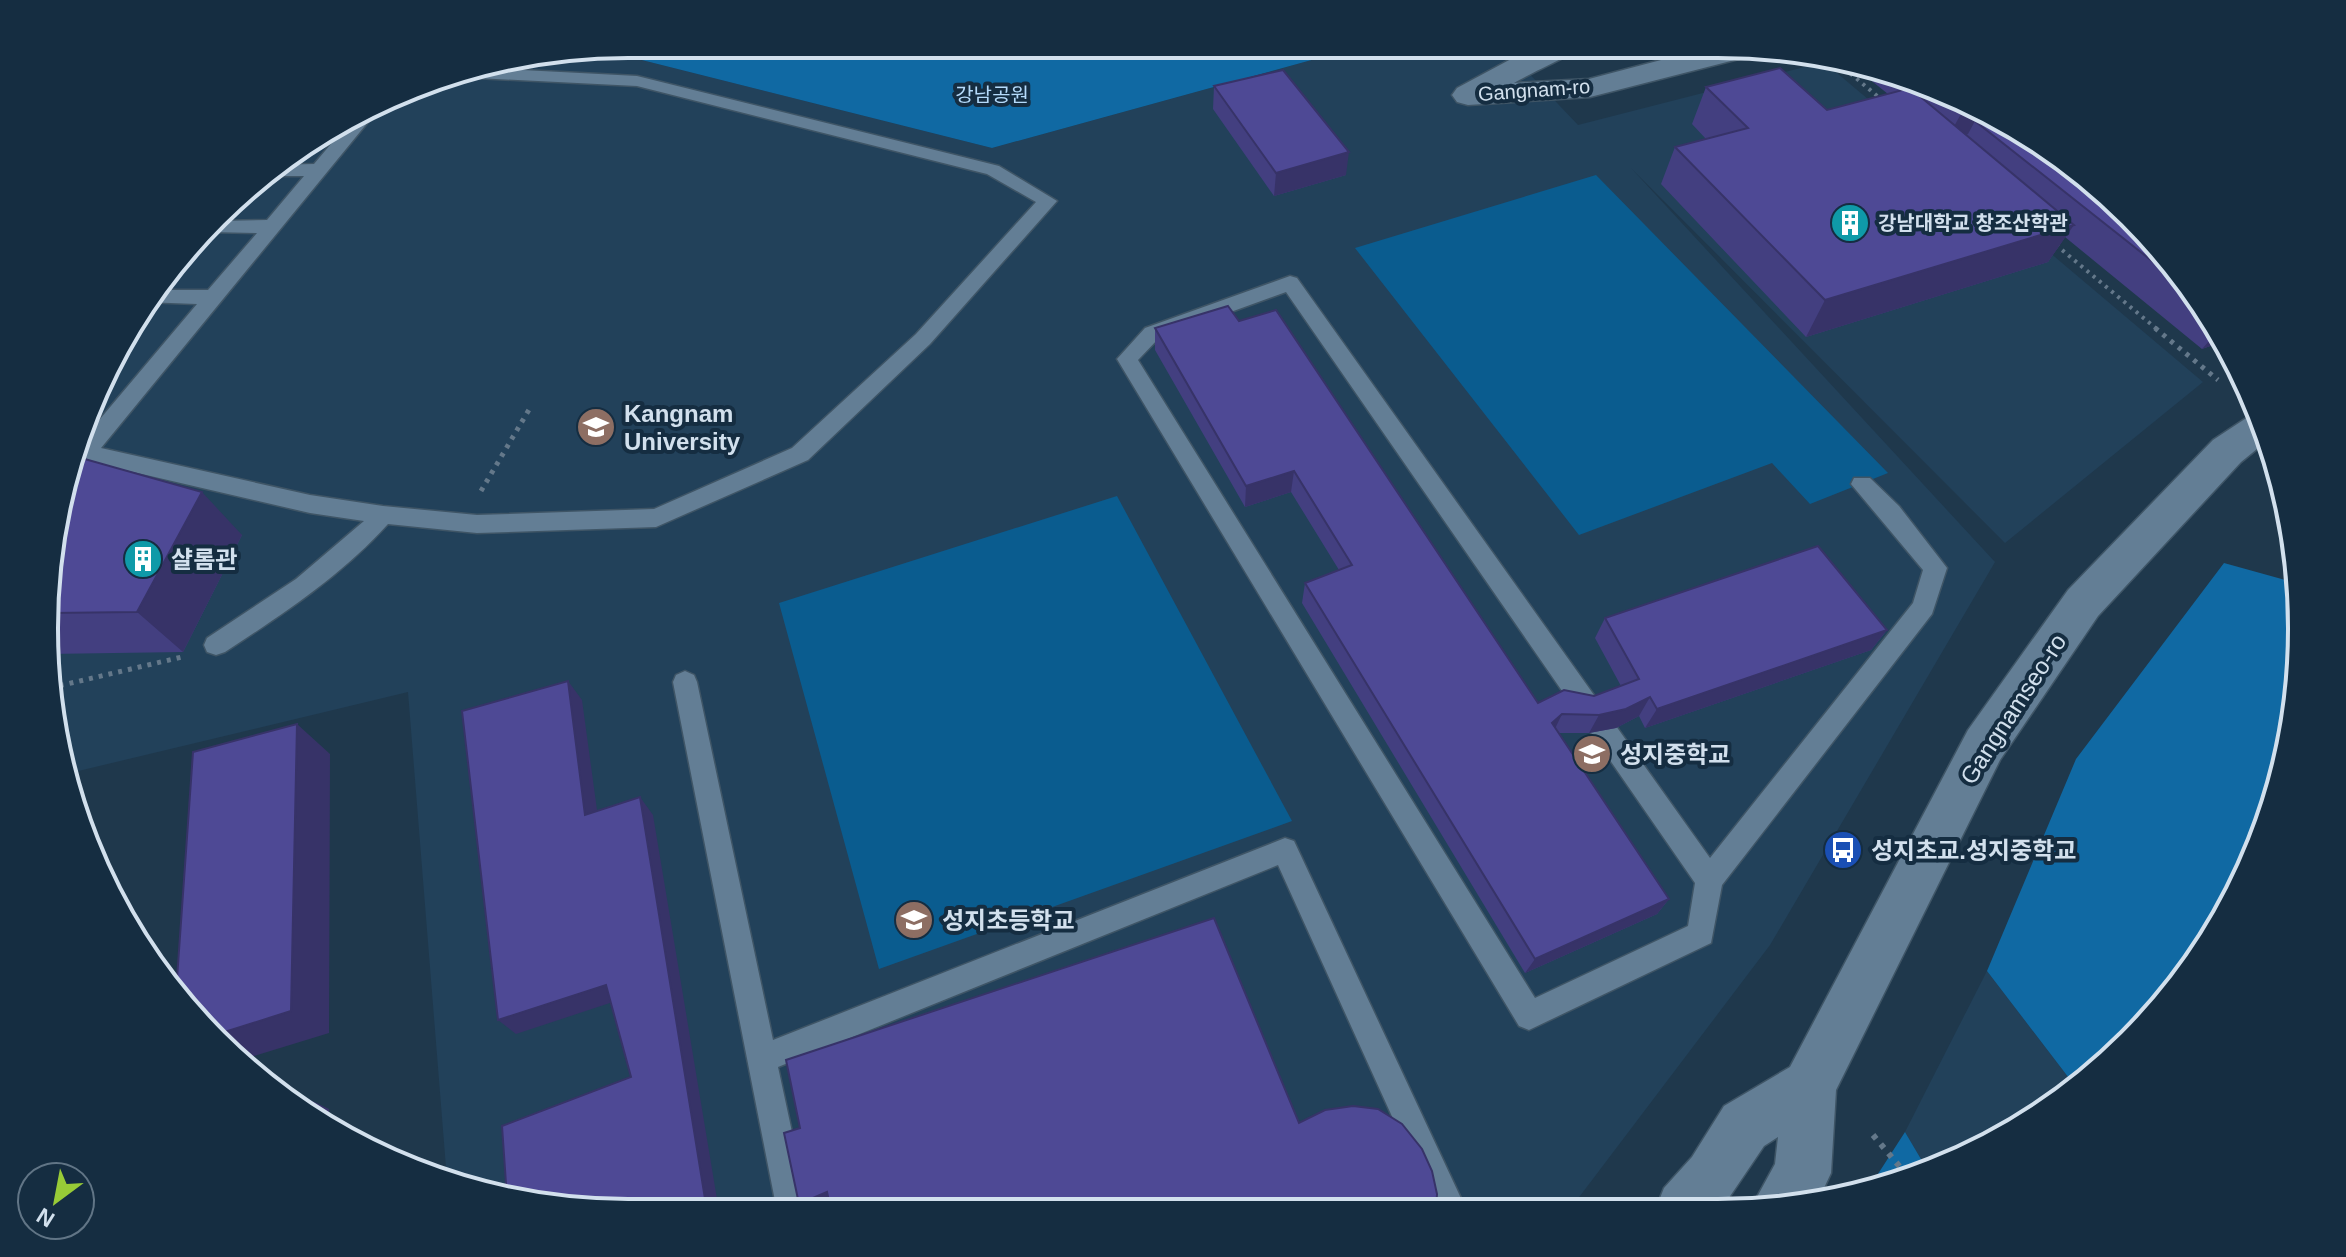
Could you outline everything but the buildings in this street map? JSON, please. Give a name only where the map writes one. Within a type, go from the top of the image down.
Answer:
[{"type":"street","name":"Gangnam-ro","points":[[1535,58],[1468,95],[1590,88],[1705,58]]},
{"type":"street","name":"Gangnamseo-ro","points":[[1789,1194],[1803,1173],[1809,1086],[1984,745],[2083,603],[2227,451],[2253,431]]},
{"type":"street","points":[[1692,1199],[1712,1177],[1744,1126],[1809,1086]]},
{"type":"lane","points":[[86,453],[310,504],[383,515],[462,522],[656,518],[800,454],[923,339],[1048,201],[993,170],[637,81],[503,72]]},
{"type":"lane","points":[[89,443],[322,170],[353,129]]},
{"type":"lane","points":[[289,171],[322,170]]},
{"type":"lane","points":[[223,227],[274,226]]},
{"type":"lane","points":[[1709,880],[1290,283],[1152,333],[1127,359],[1529,1016],[1701,934],[1709,880],[1924,607],[1935,568],[1891,512],[1862,484]]},
{"type":"lane","points":[[165,297],[215,297]]},
{"type":"lane","points":[[216,645],[291,596],[357,545],[383,515]]},
{"type":"lane","points":[[685,682],[791,1199]]},
{"type":"lane","points":[[762,1059],[1285,850],[1445,1199]]},
{"type":"path","points":[[1851,74],[1892,108]]},
{"type":"path","points":[[2049,239],[2218,380]]},
{"type":"path","points":[[462,522],[530,408]]},
{"type":"path","points":[[61,685],[216,645]]},
{"type":"path","points":[[1873,1135],[1902,1169]]},
{"type":"shaded area","points":[[634,58],[992,148],[1319,58],[1514,58],[1578,125],[1809,66],[1829,69],[2203,382],[2005,543],[1631,168],[1995,562],[1770,945],[1577,1199],[628,1199],[591,1198],[517,1188],[446,1169],[408,692],[76,772],[59,666],[59,591],[63,554],[77,481],[88,445],[101,410],[134,343],[176,281],[200,252],[225,225],[281,176],[343,134],[376,117],[410,101],[481,77],[554,63]]},
{"type":"shaded area","points":[[1596,175],[1888,473],[1810,504],[1772,463],[1579,535],[1355,248]]},
{"type":"shaded area","points":[[1117,496],[1292,821],[879,969],[779,603]]},
{"type":"shaded area","points":[[1987,971],[2069,1078],[2003,1123],[1922,1161],[1905,1132]]},
{"type":"green space","name":"강남공원","points":[[634,58],[1319,58],[992,148]]},
{"type":"green space","points":[[2224,563],[2286,580],[2288,628],[2283,703],[2269,776],[2245,847],[2212,914],[2170,976],[2121,1032],[2069,1078],[1987,971],[2076,759]]},
{"type":"green space","points":[[1905,1132],[1922,1161],[1876,1177]]},
{"type":"place","name":"강남대학교 창조산학관","points":[[1850,223]]},
{"type":"place","name":"Kangnam University","points":[[596,427]]},
{"type":"place","name":"샬롬관","points":[[143,559]]},
{"type":"place","name":"성지중학교","points":[[1592,754]]},
{"type":"place","name":"성지초교.성지중학교","points":[[1843,850]]},
{"type":"place","name":"성지초등학교","points":[[914,920]]}]
